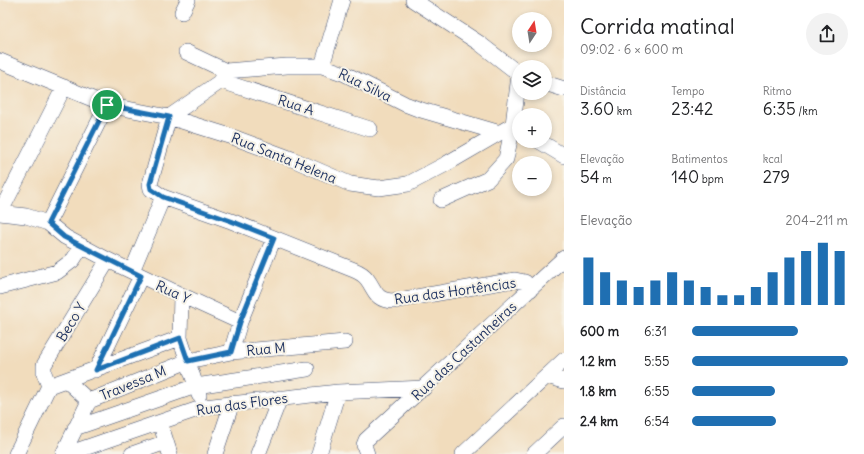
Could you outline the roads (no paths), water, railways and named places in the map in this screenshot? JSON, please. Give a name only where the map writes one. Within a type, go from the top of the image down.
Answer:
[{"type":"street","points":[[322,66],[342,0]]},
{"type":"street","points":[[412,0],[479,43],[512,69]]},
{"type":"street","points":[[96,370],[136,274],[163,197],[151,189],[150,184],[169,117],[224,76],[186,52]]},
{"type":"street","name":"Rua Santa Helena","points":[[0,61],[107,105],[169,117],[230,136],[292,159],[350,184],[379,188],[408,184],[511,129]]},
{"type":"street","name":"Rua Silva","points":[[224,76],[287,66],[322,66],[345,74],[418,109],[511,129]]},
{"type":"street","name":"Rua A","points":[[224,76],[370,129]]},
{"type":"street","points":[[552,85],[564,89]]},
{"type":"street","points":[[0,213],[64,87]]},
{"type":"street","points":[[441,200],[488,180],[506,158],[515,100]]},
{"type":"street","points":[[48,223],[107,105]]},
{"type":"street","points":[[551,148],[564,156]]},
{"type":"street","name":"Rua das Hortências","points":[[163,197],[231,221],[361,273],[366,278],[376,295],[385,300],[393,301],[515,280],[525,282],[530,290]]},
{"type":"street","name":"Rua Y","points":[[0,213],[26,216],[48,223],[64,237],[108,260],[240,322]]},
{"type":"street","points":[[231,352],[240,322],[274,238]]},
{"type":"street","points":[[0,287],[57,272],[73,260],[82,246]]},
{"type":"street","name":"Rua das Castanheiras","points":[[365,450],[366,440],[564,258]]},
{"type":"street","name":"Beco Y","points":[[49,386],[43,369],[44,365],[108,260]]},
{"type":"street","points":[[181,295],[180,338],[204,407]]},
{"type":"street","points":[[16,454],[49,386],[180,338]]},
{"type":"street","name":"Rua M","points":[[188,361],[231,352],[346,342]]},
{"type":"street","points":[[463,454],[564,360]]},
{"type":"street","name":"Travessa M","points":[[63,454],[88,401],[188,361]]},
{"type":"street","points":[[75,428],[196,386],[307,369]]},
{"type":"street","points":[[547,376],[564,381]]},
{"type":"street","points":[[66,380],[88,401]]},
{"type":"street","name":"Rua das Flores","points":[[67,454],[204,407],[338,392],[424,388]]},
{"type":"street","points":[[319,454],[338,392]]},
{"type":"street","points":[[258,454],[280,398]]},
{"type":"street","points":[[215,454],[232,403]]},
{"type":"street","points":[[132,454],[168,448],[159,422]]},
{"type":"street","points":[[534,454],[564,426]]}]
